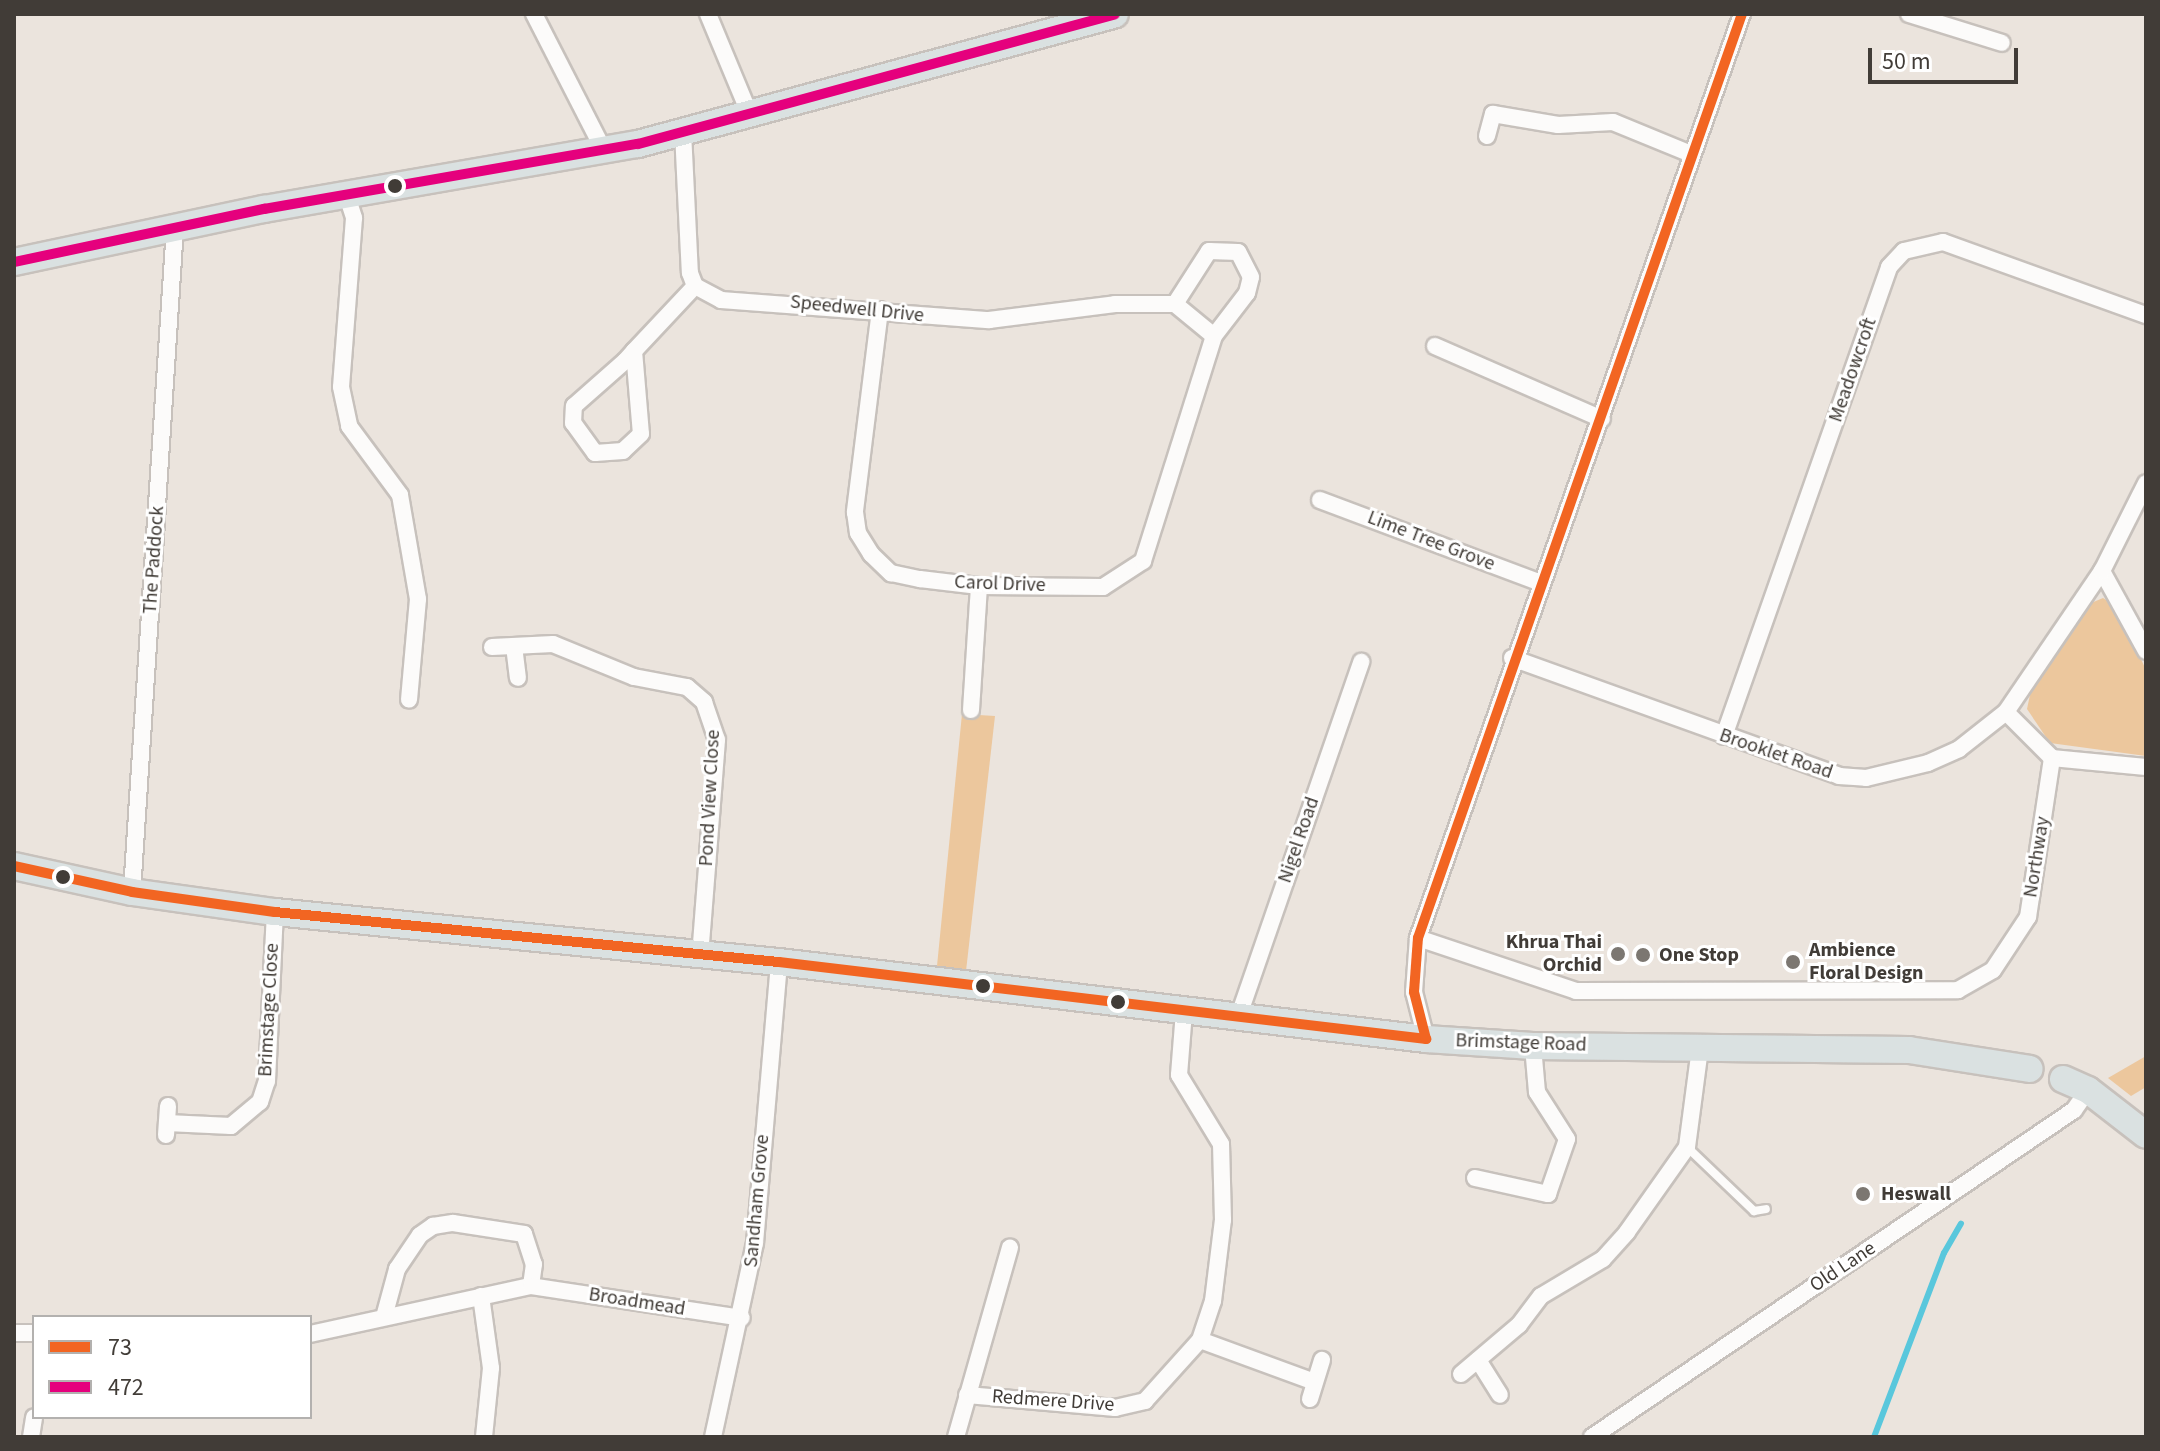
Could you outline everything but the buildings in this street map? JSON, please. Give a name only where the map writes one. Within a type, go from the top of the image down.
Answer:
[{"type":"main road","points":[[14,262],[175,227],[604,151],[750,115],[1040,24],[1115,14]]},
{"type":"main road","name":"Brimstage Road","points":[[14,866],[132,892],[275,912],[779,962],[1426,1039],[1533,1046],[1909,1050],[2030,1069]]},
{"type":"main road","points":[[2063,1079],[2088,1090],[2146,1135]]},
{"type":"street","points":[[534,14],[604,151]]},
{"type":"street","points":[[708,14],[750,115]]},
{"type":"street","points":[[1426,1039],[1414,992],[1418,938],[1512,658],[1602,419],[1691,154],[1742,14]]},
{"type":"street","points":[[1909,14],[2002,43]]},
{"type":"street","points":[[1487,136],[1493,114],[1558,125],[1613,122],[1691,154]]},
{"type":"street","points":[[634,351],[641,434],[623,451],[595,453],[573,423],[574,406],[634,351],[695,286],[685,226],[683,132]]},
{"type":"street","points":[[347,196],[354,218],[341,387],[349,426],[400,495],[418,599],[409,700]]},
{"type":"street","name":"The Paddock","points":[[132,892],[175,227]]},
{"type":"street","name":"Meadowcroft","points":[[1724,736],[1889,267],[1904,251],[1943,242],[2146,315]]},
{"type":"street","points":[[1209,251],[1238,252],[1251,277],[1247,293],[1214,336],[1175,304],[1209,251]]},
{"type":"street","name":"Speedwell Drive","points":[[695,286],[721,300],[989,320],[1115,304],[1175,304]]},
{"type":"street","name":"Carol Drive","points":[[880,310],[855,512],[858,533],[891,573],[979,586],[1103,587],[1143,561],[1214,336]]},
{"type":"street","points":[[1435,346],[1602,419]]},
{"type":"street","name":"Brooklet Road","points":[[1512,658],[1839,776],[1866,778],[1928,763],[1959,749],[2006,712],[2102,571],[2146,483]]},
{"type":"street","name":"Lime Tree Grove","points":[[1320,500],[1541,583]]},
{"type":"street","points":[[2102,571],[2146,651]]},
{"type":"street","points":[[971,710],[979,586]]},
{"type":"street","name":"Pond View Close","points":[[492,647],[553,644],[634,677],[687,687],[714,718],[717,740],[700,955]]},
{"type":"street","points":[[514,646],[518,678]]},
{"type":"street","name":"Nigel Road","points":[[1238,1018],[1361,662]]},
{"type":"street","points":[[2006,712],[2052,758],[2146,767]]},
{"type":"street","name":"Northway","points":[[1418,938],[1576,991],[1958,990],[1993,970],[2028,917],[2052,758]]},
{"type":"street","name":"Brimstage Close","points":[[167,1121],[231,1126],[260,1102],[267,1081],[275,912]]},
{"type":"street","name":"Sandham Grove","points":[[713,1437],[742,1318],[755,1243],[779,962]]},
{"type":"street","name":"Redmere Drive","points":[[967,1395],[1115,1408],[1145,1401],[1200,1340],[1213,1301],[1223,1220],[1221,1144],[1179,1075],[1184,1012]]},
{"type":"street","points":[[1475,1178],[1548,1194],[1567,1139],[1537,1092],[1533,1046]]},
{"type":"street","points":[[1461,1374],[1519,1325],[1541,1296],[1603,1259],[1687,1147],[1700,1048]]},
{"type":"street","name":"Old Lane","points":[[1592,1437],[2074,1110],[2088,1090]]},
{"type":"street","points":[[384,1317],[397,1269],[420,1235],[433,1226],[453,1223],[524,1234],[534,1264],[531,1286]]},
{"type":"street","points":[[956,1437],[1010,1248]]},
{"type":"street","name":"Broadmead","points":[[312,1334],[531,1286],[742,1318]]},
{"type":"street","points":[[481,1296],[491,1368],[484,1437]]},
{"type":"street","points":[[1200,1340],[1315,1382]]},
{"type":"street","points":[[1310,1399],[1322,1360]]},
{"type":"street","points":[[1478,1360],[1500,1395]]},
{"type":"lane","points":[[1687,1147],[1754,1211],[1766,1209]]},
{"type":"shaded area","points":[[2103,598],[2117,607],[2146,670],[2146,756],[2050,743],[2027,709],[2031,690],[2084,606]]},
{"type":"shaded area","points":[[962,714],[995,716],[965,980],[936,976]]},
{"type":"shaded area","points":[[2146,1056],[2146,1087],[2131,1096],[2108,1078]]},
{"type":"waterway","points":[[1874,1437],[1944,1253],[1961,1223]]},
{"type":"transit line","name":"472","points":[[14,262],[264,209],[638,144],[1115,14]]},
{"type":"transit line","name":"73","points":[[14,866],[132,892],[275,912],[779,962],[1426,1039],[1414,992],[1418,938],[1742,14]]},
{"type":"place","name":"Khrua Thai Orchid","points":[[1618,954]]},
{"type":"place","name":"One Stop","points":[[1643,955]]},
{"type":"place","name":"Ambience Floral Design","points":[[1793,962]]},
{"type":"place","name":"Heswall","points":[[1863,1194]]}]
